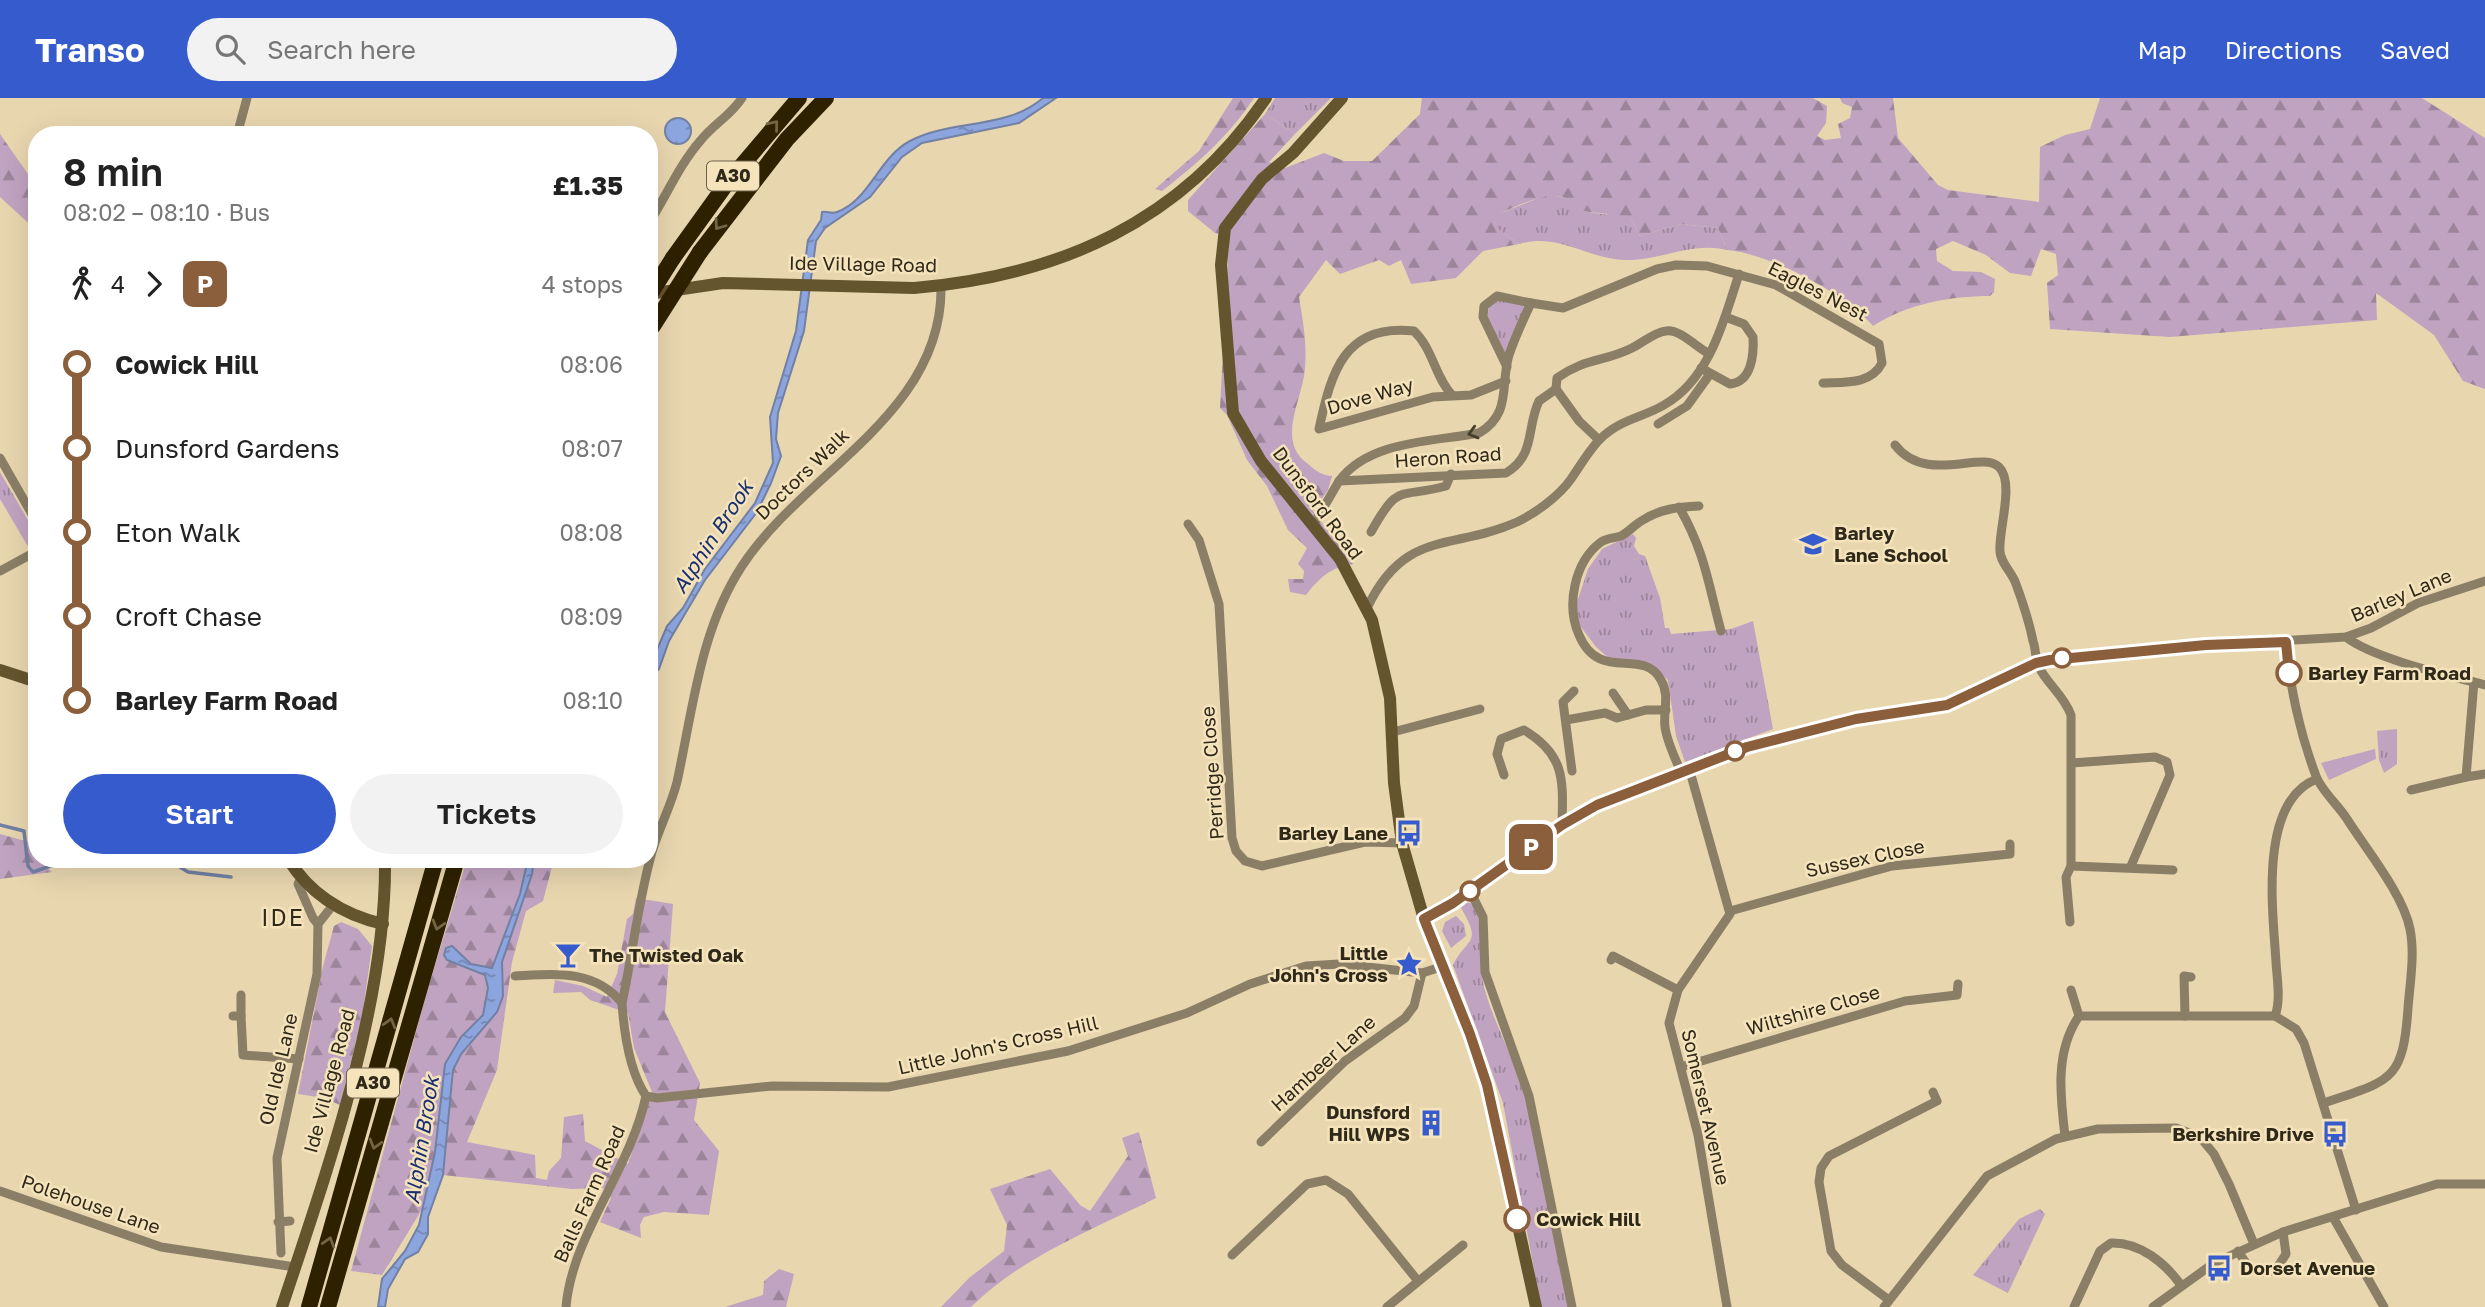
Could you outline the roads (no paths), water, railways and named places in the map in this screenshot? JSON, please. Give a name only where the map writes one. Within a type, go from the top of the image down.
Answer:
[{"type":"highway","name":"A30","points":[[658,281],[736,173],[799,98]]},
{"type":"highway","name":"A30","points":[[658,318],[700,252],[787,139],[826,98]]},
{"type":"highway","name":"A30","points":[[309,1307],[433,868]]},
{"type":"highway","name":"A30","points":[[328,1307],[454,868]]},
{"type":"main road","name":"Ide Village Road","points":[[658,293],[712,283],[785,282],[914,288],[1019,273],[1058,261],[1137,222],[1210,165],[1237,138],[1266,98]]},
{"type":"main road","name":"Dunsford Road","points":[[1342,98],[1325,119],[1243,202],[1225,228],[1221,265],[1233,413],[1261,461],[1340,559],[1367,608],[1381,648],[1393,732],[1394,783],[1402,843],[1424,919],[1470,1034],[1487,1085],[1536,1307]]},
{"type":"main road","points":[[0,670],[28,679]]},
{"type":"main road","points":[[295,868],[333,905],[360,919],[383,924]]},
{"type":"main road","name":"Ide Village Road","points":[[282,1307],[366,1019],[383,924],[385,868]]},
{"type":"street","points":[[239,126],[247,98]]},
{"type":"street","points":[[658,207],[681,165],[709,130],[722,123],[742,98]]},
{"type":"street","points":[[1367,608],[1375,592],[1415,550],[1518,521],[1558,494],[1599,440],[1633,416],[1653,411],[1675,399],[1700,368],[1728,317],[1739,274],[1707,266],[1676,265],[1657,269],[1571,307],[1497,296],[1484,306],[1483,317],[1507,367]]},
{"type":"street","name":"Eagles Nest","points":[[1739,274],[1776,285],[1879,344],[1882,363],[1876,373],[1858,381],[1824,383]]},
{"type":"street","name":"Doctors Walk","points":[[658,835],[676,785],[712,624],[726,592],[765,534],[901,401],[933,345],[940,314],[942,285]]},
{"type":"street","points":[[1314,524],[1339,481],[1353,466],[1380,452],[1479,433],[1487,429],[1502,410],[1507,367],[1531,303]]},
{"type":"street","points":[[1700,368],[1730,384],[1736,384],[1753,361],[1754,337],[1744,324],[1728,317]]},
{"type":"street","name":"Dove Way","points":[[1452,395],[1443,384],[1422,339],[1414,331],[1377,335],[1355,344],[1340,358],[1319,429],[1433,397],[1471,394],[1506,381]]},
{"type":"street","name":"Heron Road","points":[[1339,481],[1451,474],[1499,475],[1519,465],[1528,450],[1539,401],[1556,389],[1557,378],[1572,367],[1592,359],[1614,357],[1665,331],[1678,333],[1708,354]]},
{"type":"street","points":[[1658,424],[1687,406],[1710,374]]},
{"type":"street","points":[[1556,389],[1579,421],[1599,440]]},
{"type":"street","points":[[1895,445],[1905,457],[1915,461],[1944,466],[1987,463],[2000,468],[2005,496],[1999,554],[2013,575],[2027,612],[2036,663],[2063,696],[2071,715],[2071,866],[2066,877],[2070,922]]},
{"type":"street","points":[[0,458],[28,507]]},
{"type":"street","points":[[1371,532],[1386,505],[1396,495],[1446,486],[1451,474]]},
{"type":"street","points":[[1699,506],[1679,507],[1656,513],[1623,534],[1601,542],[1580,573],[1571,606],[1574,623],[1591,655],[1603,662],[1631,663],[1653,670],[1664,686],[1665,731],[1685,770],[1730,911]]},
{"type":"street","points":[[1679,507],[1694,532],[1707,568],[1721,631]]},
{"type":"street","name":"Perridge Close","points":[[1188,524],[1199,540],[1219,604],[1230,811],[1236,850],[1250,865],[1262,866],[1365,842],[1402,843]]},
{"type":"street","points":[[0,571],[28,556]]},
{"type":"street","name":"Barley Lane","points":[[1424,919],[1470,891],[1562,825],[1597,805],[1747,747],[1856,719],[1947,705],[2036,663],[2206,645],[2286,642],[2346,636],[2371,628],[2418,603],[2485,581]]},
{"type":"street","points":[[2346,636],[2356,645],[2384,655],[2485,685]]},
{"type":"street","points":[[2286,642],[2300,732],[2317,779],[2339,807],[2393,892],[2405,914],[2411,945],[2406,1042],[2398,1065],[2380,1083],[2324,1102]]},
{"type":"street","points":[[2466,777],[2474,682]]},
{"type":"street","points":[[1572,771],[1564,699],[1574,691]]},
{"type":"street","points":[[1613,693],[1628,715]]},
{"type":"street","points":[[1393,732],[1480,709]]},
{"type":"street","points":[[1566,720],[1605,713],[1617,718],[1666,710]]},
{"type":"street","points":[[1504,775],[1497,754],[1501,738],[1524,730],[1545,744],[1559,767],[1563,788],[1562,825]]},
{"type":"street","points":[[2072,763],[2155,757],[2167,762],[2169,775],[2131,866]]},
{"type":"street","points":[[2411,790],[2485,774]]},
{"type":"street","points":[[2275,1016],[2277,984],[2272,864],[2285,807],[2301,787],[2317,779]]},
{"type":"street","name":"Sussex Close","points":[[1730,911],[1892,866],[2010,849],[2010,865]]},
{"type":"street","points":[[2071,866],[2131,866],[2141,870],[2173,870]]},
{"type":"street","name":"Doctors Walk","points":[[626,982],[649,868]]},
{"type":"street","name":"Old Ide Lane","points":[[281,1253],[277,1158],[288,1097],[317,974],[318,924],[313,919],[298,884],[302,876]]},
{"type":"street","points":[[1470,891],[1483,917],[1485,972],[1529,1096],[1572,1307]]},
{"type":"street","points":[[318,924],[333,905]]},
{"type":"street","name":"Somerset Avenue","points":[[1727,1307],[1698,1135],[1669,1023],[1678,990],[1726,922],[1730,911]]},
{"type":"street","points":[[1618,946],[1612,958],[1678,990]]},
{"type":"street","name":"Little John's Cross Hill","points":[[646,1096],[657,1098],[772,1086],[888,1087],[1068,1051],[1187,1013],[1250,984],[1306,966],[1339,964],[1422,973],[1441,967]]},
{"type":"street","name":"Hambeer Lane","points":[[1261,1142],[1345,1061],[1405,1017],[1414,1006],[1422,973]]},
{"type":"street","points":[[515,976],[564,974],[583,977],[610,988],[622,1003]]},
{"type":"street","points":[[2183,976],[2185,1016]]},
{"type":"street","points":[[610,988],[626,982]]},
{"type":"street","points":[[626,982],[622,1003],[623,1023],[636,1076],[646,1096]]},
{"type":"street","name":"Wiltshire Close","points":[[1681,1067],[1905,1001],[1957,1000],[1958,984]]},
{"type":"street","points":[[2071,990],[2080,1016]]},
{"type":"street","points":[[241,995],[237,1016],[243,1055],[299,1059]]},
{"type":"street","points":[[2080,1016],[2275,1016],[2296,1029],[2304,1042],[2324,1102],[2356,1210]]},
{"type":"street","points":[[2065,1136],[2062,1059],[2067,1037],[2080,1016]]},
{"type":"street","name":"Balls Farm Road","points":[[566,1307],[576,1260],[630,1151],[646,1096]]},
{"type":"street","points":[[1937,1100],[1829,1157],[1821,1168],[1819,1182],[1831,1251],[1842,1265],[1886,1303],[1987,1176],[2065,1136],[2098,1129],[2176,1128],[2196,1134],[2214,1154],[2253,1244]]},
{"type":"street","points":[[1232,1255],[1249,1245],[1307,1184],[1326,1180],[1348,1194],[1418,1280]]},
{"type":"street","points":[[2153,1307],[2181,1285],[2253,1244],[2437,1184],[2485,1184]]},
{"type":"street","name":"Polehouse Lane","points":[[0,1191],[161,1247],[295,1267]]},
{"type":"street","points":[[2333,1217],[2384,1307]]},
{"type":"street","points":[[278,1222],[290,1222]]},
{"type":"street","points":[[2238,1251],[2248,1268],[2259,1272],[2275,1271],[2286,1254],[2283,1233]]},
{"type":"street","points":[[2074,1307],[2100,1251],[2110,1243],[2126,1244],[2160,1261],[2181,1285]]},
{"type":"street","points":[[1387,1307],[1462,1245]]},
{"type":"water","points":[[1043,98],[1056,98],[1019,123],[922,143],[902,157],[870,197],[825,228],[816,241],[804,331],[778,413],[776,439],[781,456],[757,512],[705,580],[669,641],[658,670],[658,648],[667,626],[683,608],[705,569],[755,503],[773,463],[770,417],[796,331],[808,240],[821,220],[822,212],[835,213],[858,199],[890,157],[910,141],[926,134],[996,120],[1028,108]]},
{"type":"water","points":[[678,118],[687,122],[691,131],[687,140],[678,144],[669,140],[665,131],[669,122]]},
{"type":"water","points":[[526,868],[533,868],[502,962],[503,996],[497,1012],[461,1054],[453,1070],[443,1175],[428,1217],[428,1234],[418,1252],[405,1259],[388,1289],[385,1307],[378,1307],[382,1279],[405,1251],[419,1225],[435,1152],[445,1064],[461,1037],[483,1015],[488,988],[485,975],[447,960],[444,955],[446,948],[452,946],[471,964],[492,968],[520,894]]},
{"type":"waterway","points":[[0,825],[24,831],[28,866]]},
{"type":"waterway","points":[[30,868],[33,872],[45,868]]},
{"type":"waterway","points":[[182,868],[188,872],[231,877]]},
{"type":"place","name":"Barley Lane School","points":[[1813,544]]},
{"type":"place","name":"Barley Farm Road","points":[[2289,673]]},
{"type":"place","name":"Barley Lane","points":[[1409,833]]},
{"type":"place","name":"The Twisted Oak","points":[[568,955]]},
{"type":"place","name":"Little John's Cross","points":[[1409,964]]},
{"type":"place","name":"Dunsford Hill WPS","points":[[1431,1123]]},
{"type":"place","name":"Berkshire Drive","points":[[2335,1134]]},
{"type":"place","name":"Cowick Hill","points":[[1517,1219]]},
{"type":"place","name":"Dorset Avenue","points":[[2219,1268]]},
{"type":"district","name":"IDE","points":[[283,918]]},
{"type":"water label","name":"Alphin Brook","points":[[713,537]]},
{"type":"water label","name":"Alphin Brook","points":[[422,1140]]}]
